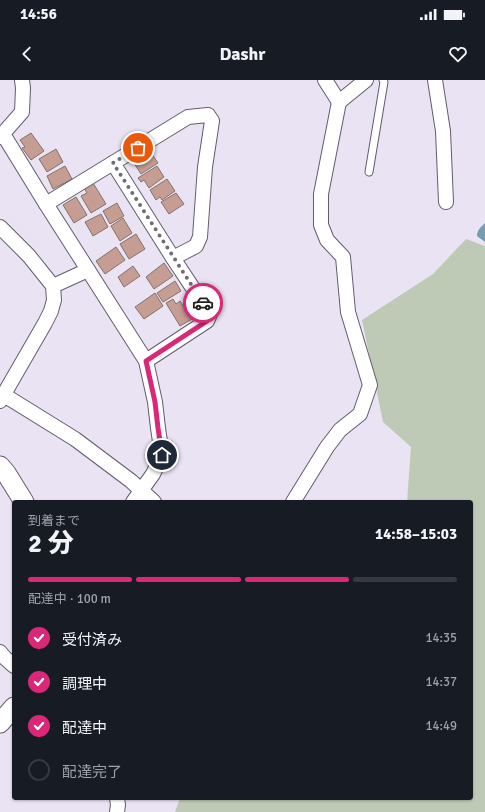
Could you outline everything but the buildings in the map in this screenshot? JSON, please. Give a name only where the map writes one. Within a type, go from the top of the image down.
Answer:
[{"type":"street","points":[[22,80],[22,112],[2,136],[146,361],[155,402],[162,455],[153,474],[137,496]]},
{"type":"street","points":[[325,80],[339,102]]},
{"type":"street","points":[[294,500],[327,447],[340,430],[360,414],[370,385],[348,312],[343,257],[327,240],[321,226],[321,194],[339,102],[366,80]]},
{"type":"street","points":[[435,80],[443,131],[446,202]]},
{"type":"street","points":[[46,204],[188,117],[208,115],[212,121],[205,167],[200,237],[196,246],[173,258]]},
{"type":"street","points":[[113,163],[210,314],[207,321],[146,361]]},
{"type":"street","points":[[0,227],[29,256],[53,286],[54,300],[45,324],[2,398],[75,438],[131,481],[137,496],[148,500]]},
{"type":"street","points":[[53,286],[88,270]]},
{"type":"street","points":[[0,466],[23,500]]},
{"type":"street","points":[[0,652],[12,664]]},
{"type":"street","points":[[0,723],[12,710]]},
{"type":"street","points":[[117,800],[117,812]]},
{"type":"lane","points":[[369,172],[384,80]]},
{"type":"green space","points":[[466,239],[485,246],[485,812],[175,812],[179,800],[473,800],[473,500],[407,500],[411,447],[383,422],[362,320],[433,274]]},
{"type":"water","points":[[485,223],[485,242],[477,236],[477,234],[478,230]]},
{"type":"way so far","points":[[138,148],[113,163],[203,303]]},
{"type":"route","points":[[162,455],[155,402],[146,361],[207,321],[210,314],[203,303]]}]
